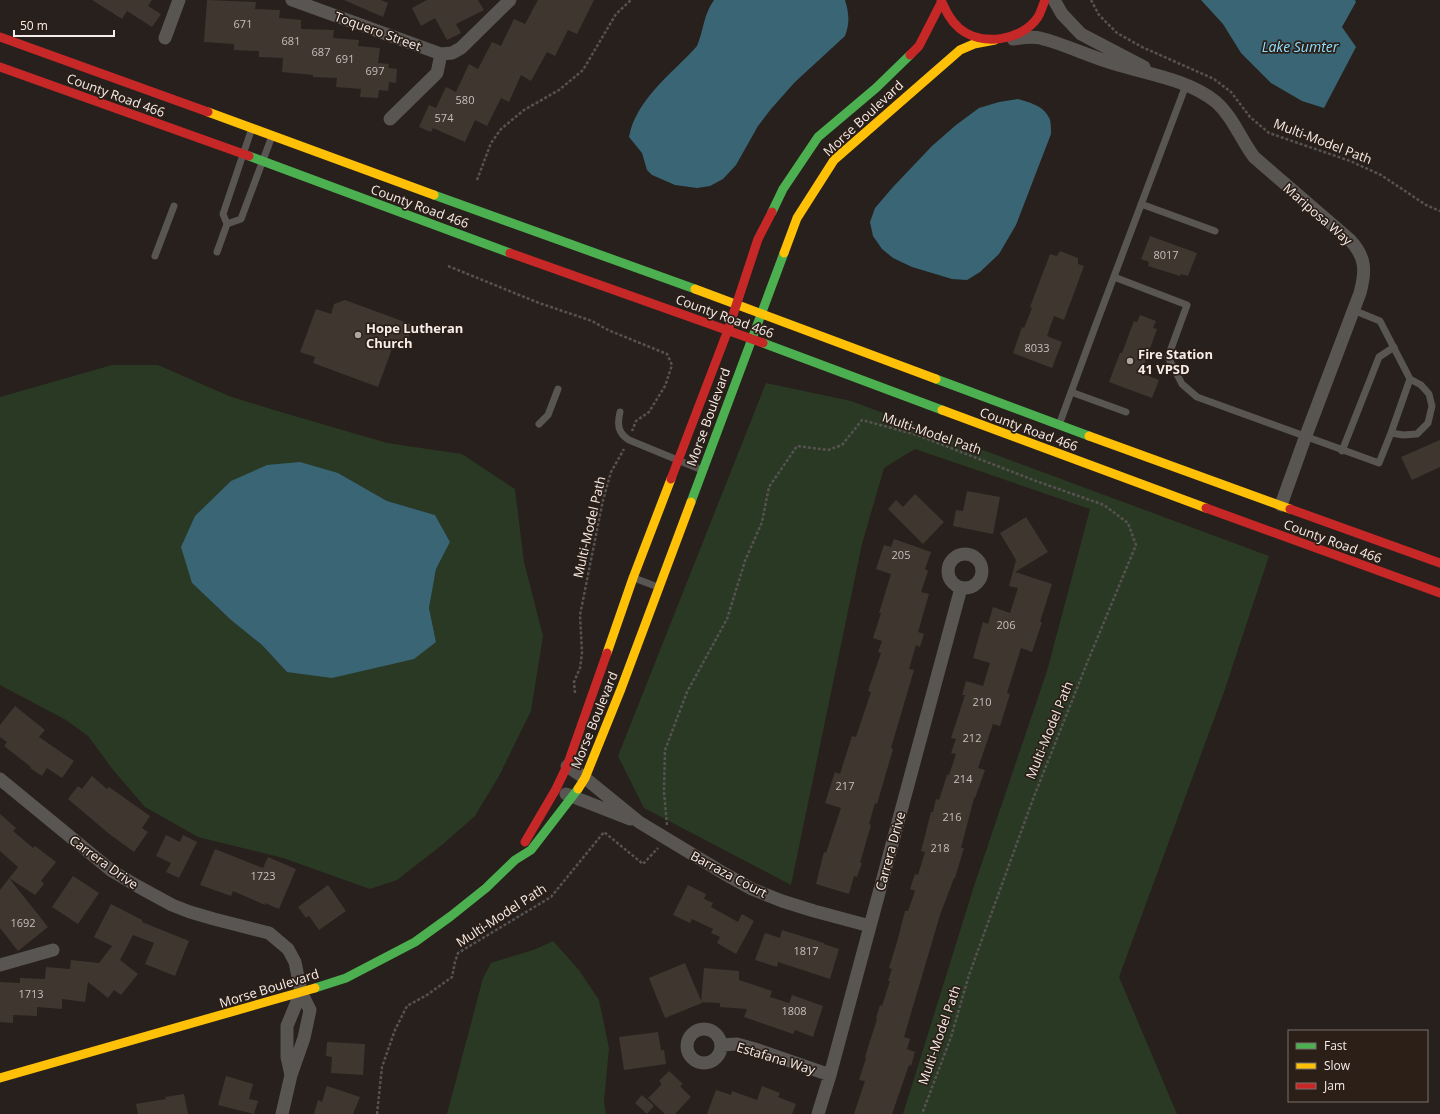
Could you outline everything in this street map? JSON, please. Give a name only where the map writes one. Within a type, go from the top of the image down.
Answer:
[{"type":"main road","name":"Morse Boulevard","points":[[0,1078],[302,992],[346,978],[415,942],[480,893],[515,860],[531,850],[573,797],[585,778],[621,689],[797,218],[834,160],[922,82],[960,50],[974,44],[1000,39],[1021,32],[1035,21],[1044,6],[1045,0]]},
{"type":"main road","name":"Morse Boulevard","points":[[515,860],[556,789],[567,766],[633,578],[728,330],[758,239],[784,189],[818,137],[876,88],[919,46],[941,1]]},
{"type":"main road","points":[[941,1],[951,20],[963,31],[978,38],[1000,39]]},
{"type":"main road","name":"County Road 466","points":[[0,37],[736,304],[1280,509],[1440,563]]},
{"type":"main road","name":"County Road 466","points":[[0,67],[243,154],[572,276],[728,330],[1273,529],[1440,593]]},
{"type":"street","points":[[165,38],[179,0]]},
{"type":"street","name":"Toquero Street","points":[[292,0],[314,4],[441,54]]},
{"type":"street","points":[[390,119],[437,73],[441,54],[452,53],[461,48],[510,0]]},
{"type":"street","name":"Mariposa Way","points":[[1054,0],[1062,14],[1081,34],[1169,80]]},
{"type":"street","name":"Mariposa Way","points":[[1000,39],[1039,37],[1112,64],[1186,85],[1203,93],[1216,102],[1227,113],[1244,144],[1254,158],[1350,240],[1358,249],[1364,271],[1360,293],[1305,438],[1280,509]]},
{"type":"street","name":"Carrera Drive","points":[[818,1114],[830,1075],[961,588]]},
{"type":"street","name":"Barraza Court","points":[[567,766],[585,778],[639,822],[724,874],[752,889],[801,907],[870,926]]},
{"type":"street","name":"Carrera Drive","points":[[0,779],[112,871],[139,888],[172,905],[190,912],[269,933],[288,949],[295,962],[302,992],[310,1010],[304,1038],[291,1075],[282,1114]]},
{"type":"street","name":"Barraza Court","points":[[556,789],[639,822]]},
{"type":"street","points":[[0,964],[53,950]]},
{"type":"street","points":[[291,1075],[287,1057],[287,1026],[302,992]]},
{"type":"street","name":"Estafana Way","points":[[721,1045],[737,1044],[830,1075]]},
{"type":"lane","points":[[1059,425],[1186,85]]},
{"type":"lane","points":[[216,252],[227,224],[223,214],[252,128]]},
{"type":"lane","points":[[227,224],[241,219],[272,136]]},
{"type":"lane","points":[[1141,204],[1215,231]]},
{"type":"lane","points":[[155,256],[174,206]]},
{"type":"lane","points":[[1114,277],[1187,305],[1168,357],[1182,384],[1197,397],[1342,451],[1378,463],[1391,433],[1410,379]]},
{"type":"lane","points":[[1353,310],[1380,321],[1410,379],[1421,385],[1429,394],[1432,406],[1428,423],[1416,434],[1404,435],[1391,433]]},
{"type":"lane","points":[[1342,451],[1379,358],[1394,347]]},
{"type":"lane","points":[[539,424],[548,415],[558,389]]},
{"type":"lane","points":[[1071,392],[1126,412]]},
{"type":"lane","points":[[620,412],[618,421],[619,429],[623,436],[629,440],[703,470]]},
{"type":"lane","points":[[633,578],[659,587]]},
{"type":"path","points":[[477,180],[491,143],[501,129],[524,110],[559,90],[583,70],[616,14],[631,0]]},
{"type":"path","name":"Multi-Model Path","points":[[1091,0],[1099,15],[1118,33],[1142,47],[1214,79],[1232,92],[1250,117],[1269,133],[1350,161],[1375,172],[1426,205],[1440,212]]},
{"type":"path","name":"Multi-Model Path","points":[[448,266],[539,303],[592,321],[608,330],[667,354],[672,365],[665,386],[649,412],[636,421],[629,440],[611,472],[603,500],[580,615],[582,653],[580,668],[574,682],[575,694],[578,702],[586,714]]},
{"type":"path","name":"Multi-Model Path","points":[[377,1114],[382,1067],[395,1030],[407,1006],[427,995],[452,977],[458,953],[551,897],[604,832],[643,864],[667,840],[668,818],[664,792],[665,750],[687,692],[727,619],[745,561],[762,522],[769,487],[797,446],[828,450],[842,445],[862,420],[917,435],[1036,481],[1104,505],[1128,523],[1136,545],[1033,799],[969,975],[951,1037],[922,1114]]},
{"type":"green space","points":[[112,365],[158,365],[229,396],[274,410],[387,443],[462,454],[515,489],[524,562],[543,636],[531,711],[499,776],[475,816],[442,845],[397,880],[370,889],[283,858],[198,837],[145,807],[114,771],[88,736],[66,720],[0,685],[0,397]],"holes":[[[338,473],[387,501],[435,515],[450,542],[436,569],[429,608],[436,642],[287,672],[262,645],[231,620],[192,583]]]},
{"type":"green space","points":[[766,383],[851,401],[1269,556],[1224,692],[1119,977],[1177,1114],[903,1114],[974,886],[1047,671],[1090,509],[915,449],[884,468],[862,544],[791,885],[644,808],[618,756]]},
{"type":"green space","points":[[553,941],[579,970],[599,1000],[609,1048],[604,1102],[606,1114],[447,1114],[483,978],[491,963],[536,949]]},
{"type":"water","points":[[714,0],[845,0],[848,14],[848,27],[845,36],[795,82],[771,109],[758,126],[736,165],[723,179],[710,186],[697,188],[675,185],[652,175],[647,170],[642,153],[629,137],[633,123],[647,99],[697,46],[710,6]]},
{"type":"water","name":"Lake Sumter","points":[[1201,0],[1355,0],[1356,2],[1342,27],[1356,47],[1324,108],[1302,101],[1271,83],[1241,53],[1223,24]]},
{"type":"water","points":[[1018,99],[1037,106],[1045,111],[1050,120],[1051,134],[1016,225],[999,254],[980,272],[967,280],[952,279],[912,267],[893,258],[882,249],[873,236],[870,222],[875,208],[893,187],[932,146],[956,125],[979,108],[999,102]]},
{"type":"water","points":[[300,462],[338,473],[387,501],[435,515],[450,542],[436,569],[429,608],[436,642],[414,659],[332,678],[287,672],[262,645],[231,620],[192,583],[181,547],[195,516],[231,481],[267,465]]},
{"type":"building","points":[[92,0],[152,0],[148,6],[161,14],[152,27],[127,11],[122,19]]},
{"type":"building","points":[[207,0],[256,2],[255,9],[280,10],[279,18],[301,20],[301,29],[334,30],[333,38],[359,40],[358,46],[380,48],[378,63],[389,64],[388,68],[397,69],[396,83],[389,82],[388,91],[379,90],[378,98],[360,97],[361,89],[336,87],[337,78],[313,77],[313,75],[282,72],[283,58],[259,57],[259,51],[234,50],[234,44],[204,42]]},
{"type":"building","points":[[344,0],[381,0],[388,3],[383,17]]},
{"type":"building","points":[[427,0],[478,0],[484,10],[456,24],[461,33],[447,40],[435,18],[421,26],[412,8]]},
{"type":"building","points":[[538,0],[594,0],[577,34],[568,30],[555,56],[547,52],[531,81],[521,75],[509,102],[501,98],[487,126],[475,120],[465,142],[433,128],[431,132],[419,127],[429,105],[436,108],[446,87],[456,92],[469,64],[478,69],[492,42],[501,46],[514,19],[525,24]]},
{"type":"building","points":[[1150,236],[1197,253],[1188,276],[1181,274],[1180,276],[1148,266],[1149,262],[1141,259]]},
{"type":"building","points":[[1060,251],[1078,258],[1078,264],[1084,266],[1064,320],[1054,316],[1047,336],[1062,342],[1052,368],[1013,353],[1022,327],[1024,328],[1032,308],[1030,307],[1050,254],[1057,256]]},
{"type":"building","name":"Hope Lutheran Church","points":[[345,300],[413,325],[404,350],[393,346],[378,387],[313,363],[315,357],[300,352],[316,309],[331,314],[334,304]]},
{"type":"building","points":[[1140,315],[1156,321],[1153,328],[1157,329],[1141,373],[1159,380],[1152,398],[1109,382],[1134,321],[1137,322]]},
{"type":"building","points":[[1440,440],[1440,467],[1412,480],[1401,457]]},
{"type":"building","points":[[967,491],[1000,497],[993,534],[953,526],[956,510],[963,511]]},
{"type":"building","points":[[915,494],[944,522],[923,544],[888,509],[896,500],[903,507]]},
{"type":"building","points":[[1026,517],[1048,552],[1015,572],[1052,584],[1040,622],[1042,622],[1032,652],[1021,648],[1007,693],[1010,694],[1000,726],[993,724],[978,768],[985,770],[974,798],[961,848],[964,848],[955,878],[940,915],[904,1037],[910,1039],[907,1049],[915,1052],[911,1066],[909,1065],[892,1114],[854,1114],[865,1081],[859,1080],[866,1058],[865,1057],[880,1005],[882,1006],[890,981],[888,981],[892,969],[889,968],[905,911],[908,911],[915,891],[910,889],[915,874],[918,875],[925,852],[921,851],[931,812],[933,812],[936,799],[939,800],[956,754],[951,753],[956,739],[951,738],[965,695],[962,695],[966,681],[983,686],[990,663],[973,658],[983,622],[988,624],[993,607],[1010,613],[1018,588],[1009,586],[1016,560],[1000,533]]},
{"type":"building","points":[[894,539],[931,552],[925,569],[928,571],[921,592],[929,594],[918,632],[924,634],[920,647],[916,645],[909,669],[914,670],[891,748],[893,749],[877,804],[875,803],[869,824],[871,825],[860,863],[862,863],[857,877],[854,876],[849,894],[816,884],[824,852],[826,853],[841,808],[825,803],[835,772],[840,774],[852,736],[856,737],[871,692],[868,691],[881,653],[878,652],[882,641],[873,638],[891,574],[876,569],[884,545],[891,547]]},
{"type":"building","points":[[15,706],[45,730],[39,737],[74,761],[62,778],[47,768],[42,776],[4,746],[7,742],[0,737],[0,725]]},
{"type":"building","points":[[92,776],[107,789],[109,787],[150,816],[142,828],[148,832],[134,852],[108,833],[68,799],[78,786],[82,789]]},
{"type":"building","points":[[0,814],[16,828],[13,831],[33,848],[35,846],[56,862],[41,881],[44,884],[35,895],[9,878],[18,867],[0,851]]},
{"type":"building","points":[[166,835],[180,842],[183,835],[197,842],[179,878],[166,872],[171,863],[156,856]]},
{"type":"building","points":[[215,849],[263,868],[268,857],[296,869],[279,909],[265,903],[265,905],[233,891],[231,896],[200,885]]},
{"type":"building","points":[[73,876],[99,893],[78,924],[52,907]]},
{"type":"building","points":[[9,878],[48,927],[18,951],[0,928],[0,890]]},
{"type":"building","points":[[328,885],[346,911],[319,930],[309,916],[306,918],[298,907]]},
{"type":"building","points":[[688,885],[706,894],[704,899],[713,903],[711,907],[738,922],[742,914],[754,921],[736,954],[717,943],[720,937],[711,933],[713,929],[692,919],[690,923],[673,915]]},
{"type":"building","points":[[111,904],[142,920],[142,922],[189,941],[175,976],[145,964],[154,943],[133,935],[120,960],[138,974],[121,995],[114,990],[108,998],[88,982],[85,1002],[62,999],[62,1009],[37,1007],[37,1016],[13,1015],[13,1023],[0,1022],[0,982],[20,983],[20,978],[45,979],[46,967],[70,969],[71,960],[99,963],[112,946],[94,937]]},
{"type":"building","points":[[782,930],[839,949],[830,979],[778,962],[777,967],[755,960],[765,933],[780,938]]},
{"type":"building","points":[[685,963],[702,1003],[665,1018],[649,978]]},
{"type":"building","points":[[704,968],[739,971],[739,980],[772,991],[770,997],[789,1003],[792,995],[823,1006],[813,1037],[795,1030],[793,1034],[744,1017],[747,1009],[720,1007],[720,1003],[701,1002]]},
{"type":"building","points":[[658,1032],[661,1050],[664,1050],[666,1064],[624,1070],[619,1037]]},
{"type":"building","points":[[327,1042],[365,1044],[363,1075],[331,1073],[332,1057],[326,1056]]},
{"type":"building","points":[[669,1071],[683,1084],[680,1086],[691,1097],[675,1114],[665,1114],[648,1098],[662,1084],[659,1081]]},
{"type":"building","points":[[226,1076],[253,1084],[249,1099],[258,1101],[254,1114],[218,1105]]},
{"type":"building","points":[[327,1086],[360,1097],[353,1114],[314,1114],[318,1100],[322,1102]]},
{"type":"building","points":[[762,1086],[780,1093],[778,1097],[796,1104],[792,1114],[707,1114],[716,1090],[731,1095],[732,1091],[757,1100]]},
{"type":"building","points":[[184,1094],[188,1114],[138,1114],[136,1104],[166,1099],[165,1097]]},
{"type":"building","points":[[642,1095],[654,1106],[647,1114],[635,1103]]},
{"type":"traffic: fast","points":[[772,212],[783,189],[818,137],[876,88],[910,55]]},
{"type":"traffic: fast","points":[[249,156],[510,253]]},
{"type":"traffic: fast","points":[[434,195],[695,289]]},
{"type":"traffic: fast","points":[[691,502],[784,253]]},
{"type":"traffic: fast","points":[[763,343],[942,410]]},
{"type":"traffic: fast","points":[[936,379],[1089,436]]},
{"type":"traffic: fast","points":[[315,988],[346,978],[415,942],[451,916],[486,888],[515,860],[531,850],[578,789]]},
{"type":"traffic: slow","points":[[784,253],[797,218],[834,160],[960,50],[974,44],[995,40]]},
{"type":"traffic: slow","points":[[208,112],[434,195]]},
{"type":"traffic: slow","points":[[695,289],[936,379]]},
{"type":"traffic: slow","points":[[942,410],[1206,508]]},
{"type":"traffic: slow","points":[[1089,436],[1290,509]]},
{"type":"traffic: slow","points":[[607,653],[633,578],[671,479]]},
{"type":"traffic: slow","points":[[578,789],[585,778],[621,689],[691,502]]},
{"type":"traffic: slow","points":[[0,1078],[315,988]]},
{"type":"traffic: jam","points":[[941,0],[951,19],[959,28],[978,38],[989,39],[1001,39],[1022,32],[1038,17],[1045,0]]},
{"type":"traffic: jam","points":[[910,55],[919,46],[941,3]]},
{"type":"traffic: jam","points":[[0,37],[208,112]]},
{"type":"traffic: jam","points":[[0,67],[249,156]]},
{"type":"traffic: jam","points":[[671,479],[728,330],[758,239],[772,212]]},
{"type":"traffic: jam","points":[[510,253],[763,343]]},
{"type":"traffic: jam","points":[[1206,508],[1440,593]]},
{"type":"traffic: jam","points":[[1290,509],[1440,563]]},
{"type":"traffic: jam","points":[[525,842],[556,789],[567,766],[607,653]]},
{"type":"place","name":"Hope Lutheran Church","points":[[358,335]]},
{"type":"place","name":"Fire Station 41 VPSD","points":[[1130,361]]}]
